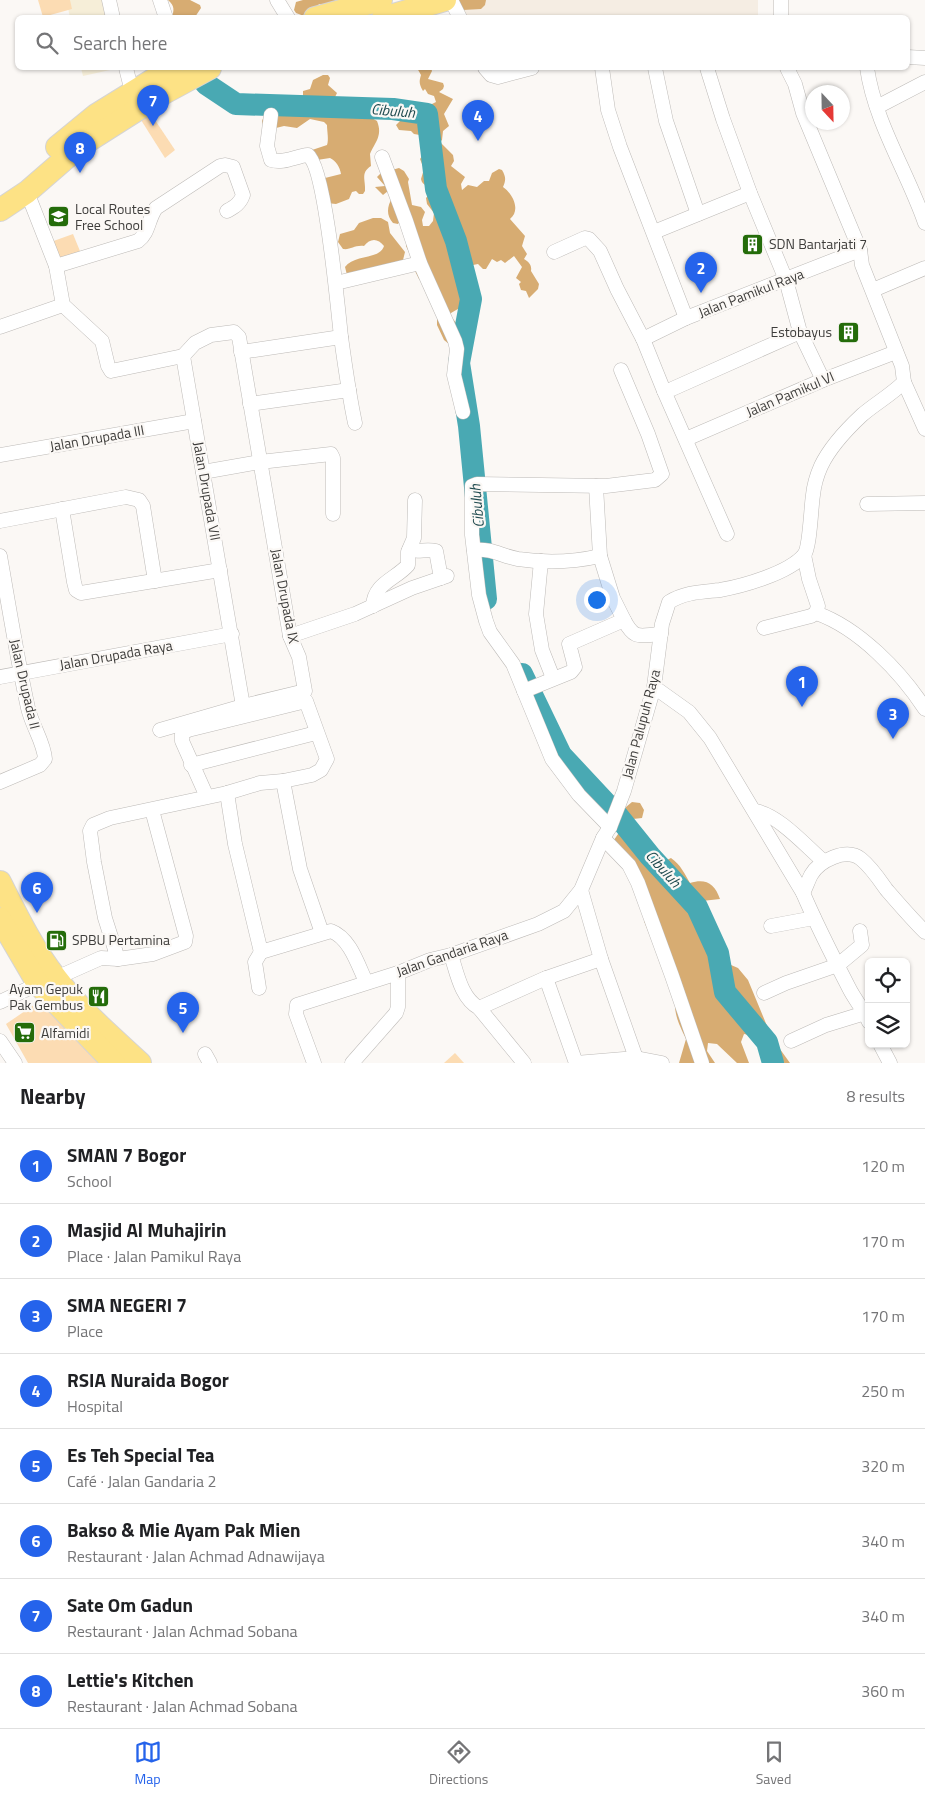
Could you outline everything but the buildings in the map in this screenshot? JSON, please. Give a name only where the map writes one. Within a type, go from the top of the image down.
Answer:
[{"type":"main road","points":[[326,15],[381,0]]},
{"type":"main road","points":[[394,15],[445,0]]},
{"type":"main road","points":[[0,193],[13,187],[70,135],[96,115],[132,92],[179,74],[200,70]]},
{"type":"main road","points":[[0,210],[27,192],[80,146],[179,74]]},
{"type":"main road","points":[[0,882],[47,981],[140,1063]]},
{"type":"main road","points":[[0,919],[47,981],[114,1063]]},
{"type":"street","points":[[109,0],[112,15]]},
{"type":"street","points":[[160,0],[165,15]]},
{"type":"street","points":[[277,0],[286,15]]},
{"type":"street","points":[[451,0],[458,15]]},
{"type":"street","points":[[781,0],[781,15]]},
{"type":"street","points":[[910,57],[925,58]]},
{"type":"street","points":[[126,70],[132,92]]},
{"type":"street","points":[[486,70],[490,76],[498,77],[524,70]]},
{"type":"street","points":[[602,70],[608,110],[620,147],[686,318]]},
{"type":"street","points":[[655,70],[666,121],[698,214]]},
{"type":"street","points":[[708,70],[750,193],[786,280],[800,332],[823,380]]},
{"type":"street","points":[[788,70],[795,84],[803,112],[860,250],[862,265],[903,371],[904,382],[925,429]]},
{"type":"street","points":[[868,70],[877,107],[893,149],[923,208],[925,223]]},
{"type":"street","points":[[877,107],[925,84]]},
{"type":"street","points":[[271,114],[267,146],[271,160],[275,162],[283,161],[308,155],[314,162],[324,204],[354,423]]},
{"type":"street","points":[[382,157],[420,263],[455,341],[457,350],[454,375],[463,412]]},
{"type":"street","points":[[56,266],[138,241],[144,236],[152,213],[156,208],[220,166],[225,165],[232,167],[243,195],[240,201],[227,211]]},
{"type":"street","points":[[27,192],[56,266],[63,305],[102,341],[111,371],[183,356],[195,343],[211,335],[234,332],[239,337],[241,352],[341,336]]},
{"type":"street","points":[[654,232],[750,193]]},
{"type":"street","points":[[554,252],[585,238],[589,239],[600,251],[643,339],[727,534]]},
{"type":"street","name":"Jalan Pamikul Raya","points":[[643,339],[686,318],[860,250]]},
{"type":"street","points":[[336,283],[420,263]]},
{"type":"street","points":[[873,290],[925,268]]},
{"type":"street","points":[[0,327],[63,305]]},
{"type":"street","points":[[664,391],[800,332]]},
{"type":"street","name":"Jalan Drupada IX","points":[[160,730],[244,711],[305,691],[299,657],[290,636],[241,352]]},
{"type":"street","name":"Jalan Pamikul VI","points":[[686,439],[823,380],[896,352]]},
{"type":"street","name":"Jalan Drupada VII","points":[[183,356],[244,711]]},
{"type":"street","points":[[621,370],[648,434],[662,474],[655,480],[632,484],[596,486],[475,485],[472,535],[477,549],[479,596],[490,632],[528,689],[552,759],[579,795],[609,828],[638,883],[702,1063]]},
{"type":"street","points":[[764,628],[816,613],[818,606],[809,579],[804,554],[808,545],[813,494],[822,463],[832,448],[862,415],[895,392],[904,382]]},
{"type":"street","points":[[250,404],[349,390]]},
{"type":"street","name":"Jalan Drupada III","points":[[0,455],[194,421]]},
{"type":"street","points":[[203,472],[260,462],[331,454],[333,458],[333,514]]},
{"type":"street","points":[[596,486],[600,556],[613,598],[631,632],[636,635],[661,634]]},
{"type":"street","points":[[0,521],[126,497],[139,500],[143,506],[155,581]]},
{"type":"street","points":[[373,606],[375,596],[382,586],[395,574],[407,567],[409,550],[414,538],[415,500]]},
{"type":"street","points":[[867,504],[925,503]]},
{"type":"street","points":[[62,509],[76,590],[81,593],[220,570]]},
{"type":"street","points":[[477,549],[493,550],[505,556],[541,561],[585,559],[600,556]]},
{"type":"street","points":[[290,636],[355,614],[412,588],[444,577],[436,551],[419,552],[409,550]]},
{"type":"street","name":"Jalan Palupuh Raya","points":[[609,828],[624,791],[654,687],[661,634],[669,602],[676,597],[693,593],[742,586],[776,573],[804,554]]},
{"type":"street","name":"Jalan Drupada II","points":[[0,556],[20,672],[31,722],[45,751],[45,759],[40,766],[0,782]]},
{"type":"street","points":[[541,561],[536,614],[542,650],[553,678]]},
{"type":"street","points":[[816,613],[829,617],[869,647],[892,668],[916,695],[925,709]]},
{"type":"street","points":[[528,689],[571,672],[574,669],[569,644],[624,620]]},
{"type":"street","name":"Jalan Drupada Raya","points":[[0,677],[232,634]]},
{"type":"street","points":[[654,687],[690,712],[710,738],[803,893],[851,991],[865,1015]]},
{"type":"street","points":[[118,959],[105,918],[94,862],[90,831],[93,825],[110,818],[227,793],[260,783],[283,781],[312,775],[321,770],[326,759],[306,701],[244,711],[188,730],[182,734],[182,741],[191,766],[206,797]]},
{"type":"street","points":[[191,766],[316,733]]},
{"type":"street","points":[[283,781],[300,869],[322,933]]},
{"type":"street","points":[[227,793],[235,844],[261,952]]},
{"type":"street","points":[[0,1002],[101,958],[118,959],[154,954],[185,942],[186,936],[152,810]]},
{"type":"street","points":[[755,811],[764,812],[778,822],[821,859]]},
{"type":"street","name":"Jalan Gandaria Raya","points":[[314,1063],[296,1014],[297,1004],[398,973],[430,960],[451,955],[551,918],[564,911],[580,890],[609,828]]},
{"type":"street","points":[[803,893],[812,874],[825,861],[851,854],[860,858],[869,867],[904,910],[925,932]]},
{"type":"street","points":[[580,890],[601,959],[636,1058]]},
{"type":"street","points":[[771,926],[814,918]]},
{"type":"street","points":[[259,988],[255,962],[261,952],[331,931],[338,934],[344,940],[366,982]]},
{"type":"street","points":[[764,993],[786,983],[838,965],[862,945],[860,931]]},
{"type":"street","points":[[451,955],[462,990],[470,1003],[479,1008],[524,1063]]},
{"type":"street","points":[[479,1008],[546,978],[601,959]]},
{"type":"street","points":[[352,1063],[396,1013],[398,1008],[398,973]]},
{"type":"street","points":[[546,978],[576,1063],[636,1058],[662,1063]]},
{"type":"street","points":[[791,1042],[826,1025],[865,1018]]},
{"type":"street","points":[[0,1041],[15,1063]]},
{"type":"street","points":[[882,1048],[890,1063]]},
{"type":"shaded area","points":[[38,0],[70,0],[72,9],[50,15],[42,15]]},
{"type":"shaded area","points":[[66,0],[106,0],[110,15],[70,15]]},
{"type":"shaded area","points":[[168,0],[190,0],[200,5],[201,8],[196,15],[172,15],[172,4]]},
{"type":"shaded area","points":[[303,0],[338,0],[334,3],[319,4],[315,11],[306,15],[296,13],[294,10],[296,2]]},
{"type":"shaded area","points":[[457,0],[486,0],[485,5],[481,9],[463,10]]},
{"type":"shaded area","points":[[470,0],[758,0],[758,15],[466,15],[460,4]]},
{"type":"shaded area","points":[[82,70],[110,70],[83,76]]},
{"type":"shaded area","points":[[418,70],[432,70],[428,79],[443,83],[443,89],[439,92],[453,99],[444,114],[449,126],[443,131],[440,142],[453,155],[454,161],[451,166],[465,177],[461,184],[462,190],[468,185],[477,187],[484,181],[489,181],[492,173],[499,169],[502,170],[505,178],[503,187],[513,198],[515,207],[515,211],[510,219],[525,236],[522,246],[527,254],[524,259],[530,264],[531,271],[539,284],[538,289],[529,298],[526,291],[521,290],[519,284],[521,282],[516,278],[522,267],[514,256],[505,263],[501,260],[497,262],[492,259],[486,269],[483,269],[478,264],[473,265],[461,282],[464,291],[460,297],[469,304],[474,313],[467,316],[463,306],[451,313],[450,316],[459,328],[460,338],[449,344],[444,340],[437,325],[437,311],[423,282],[415,271],[406,246],[407,237],[400,221],[398,224],[393,223],[389,217],[388,208],[392,198],[388,191],[383,195],[375,187],[385,186],[377,177],[381,173],[399,168],[404,171],[409,179],[412,205],[421,207],[425,212],[422,220],[423,226],[429,226],[433,221],[434,213],[427,204],[426,198],[432,191],[421,179],[424,169],[420,159],[425,152],[420,144],[420,135],[414,134],[411,131],[399,130],[396,125],[402,119],[416,118],[424,115],[432,104],[436,102],[434,96],[428,94],[425,89],[423,91],[420,83],[421,75]]},
{"type":"shaded area","points":[[323,75],[328,75],[330,78],[328,85],[337,93],[330,107],[330,116],[334,116],[339,110],[355,104],[363,113],[377,121],[379,126],[378,139],[370,154],[371,166],[365,174],[365,191],[363,194],[359,194],[356,191],[352,192],[349,199],[336,204],[327,203],[321,179],[341,174],[340,169],[330,158],[317,160],[312,150],[327,145],[327,125],[324,122],[310,119],[297,128],[284,126],[276,128],[263,125],[262,121],[268,106],[286,103],[300,110],[303,109],[303,91],[310,89],[313,80]]},
{"type":"shaded area","points":[[151,114],[175,150],[165,158],[141,120]]},
{"type":"shaded area","points":[[373,218],[381,218],[388,222],[390,233],[405,252],[403,260],[347,275],[345,267],[349,263],[377,253],[384,246],[374,240],[364,246],[343,249],[338,242],[340,234],[354,230],[359,223]]},
{"type":"shaded area","points":[[73,234],[82,256],[55,265],[48,243]]},
{"type":"shaded area","points":[[632,802],[640,803],[644,810],[642,818],[633,819],[628,828],[629,838],[635,846],[658,862],[671,858],[680,866],[690,883],[705,882],[715,889],[720,899],[702,901],[697,907],[718,954],[724,962],[738,968],[748,980],[772,1038],[790,1063],[772,1063],[765,1048],[758,1040],[755,1037],[744,1034],[741,1042],[749,1063],[737,1063],[717,1044],[708,1043],[707,1051],[715,1063],[679,1063],[686,1039],[677,1018],[675,996],[644,921],[648,891],[614,840],[624,825],[626,807]]},
{"type":"shaded area","points":[[44,998],[102,1063],[28,1063],[6,1024]]},
{"type":"shaded area","points":[[455,1053],[464,1063],[444,1063]]},
{"type":"waterway","name":"Cibuluh","points":[[196,70],[206,84],[236,104],[393,109],[427,114],[436,189],[456,241],[471,299],[459,363],[469,426],[486,599]]},
{"type":"waterway","name":"Cibuluh","points":[[522,674],[561,755],[617,815],[650,856],[697,907],[718,953],[725,992],[767,1042],[773,1063]]},
{"type":"place","name":"Sate Om Gadun","points":[[153,126]]},
{"type":"place","name":"RSIA Nuraida Bogor","points":[[478,141]]},
{"type":"place","name":"Lettie's Kitchen","points":[[80,173]]},
{"type":"place","name":"Local Routes Free School","points":[[59,217]]},
{"type":"place","name":"SDN Bantarjati 7","points":[[753,244]]},
{"type":"place","name":"Masjid Al Muhajirin","points":[[701,293]]},
{"type":"place","name":"Estobayus","points":[[848,332]]},
{"type":"place","name":"SMAN 7 Bogor","points":[[802,707]]},
{"type":"place","name":"SMA NEGERI 7","points":[[893,739]]},
{"type":"place","name":"Bakso & Mie Ayam Pak Mien","points":[[37,913]]},
{"type":"place","name":"SPBU Pertamina","points":[[56,940]]},
{"type":"place","name":"Ayam Gepuk Pak Gembus","points":[[99,997]]},
{"type":"place","name":"Alfamidi","points":[[25,1033]]},
{"type":"place","name":"Es Teh Special Tea","points":[[183,1033]]}]
